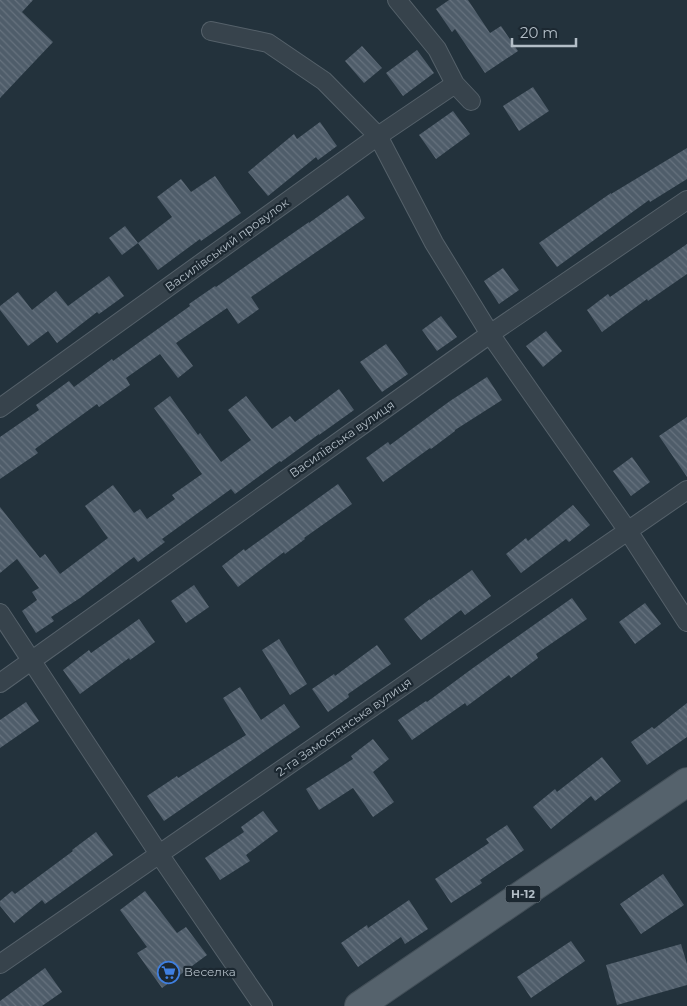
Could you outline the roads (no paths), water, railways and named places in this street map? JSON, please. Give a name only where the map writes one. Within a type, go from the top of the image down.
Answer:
[{"type":"main road","name":"Н-12","points":[[359,1006],[687,782]]},
{"type":"street","points":[[398,0],[437,49],[455,84],[471,101]]},
{"type":"street","points":[[211,31],[268,43],[324,81],[378,136],[434,243],[490,334],[628,531],[687,622]]},
{"type":"street","name":"Василівський провулок","points":[[0,408],[378,136],[455,84]]},
{"type":"street","name":"Василівська вулиця","points":[[0,683],[490,334],[687,200]]},
{"type":"street","name":"2-га Замостянська вулиця","points":[[0,964],[687,490]]},
{"type":"street","points":[[0,613],[159,854],[263,1006]]},
{"type":"place","name":"Веселка","points":[[168,972]]}]
